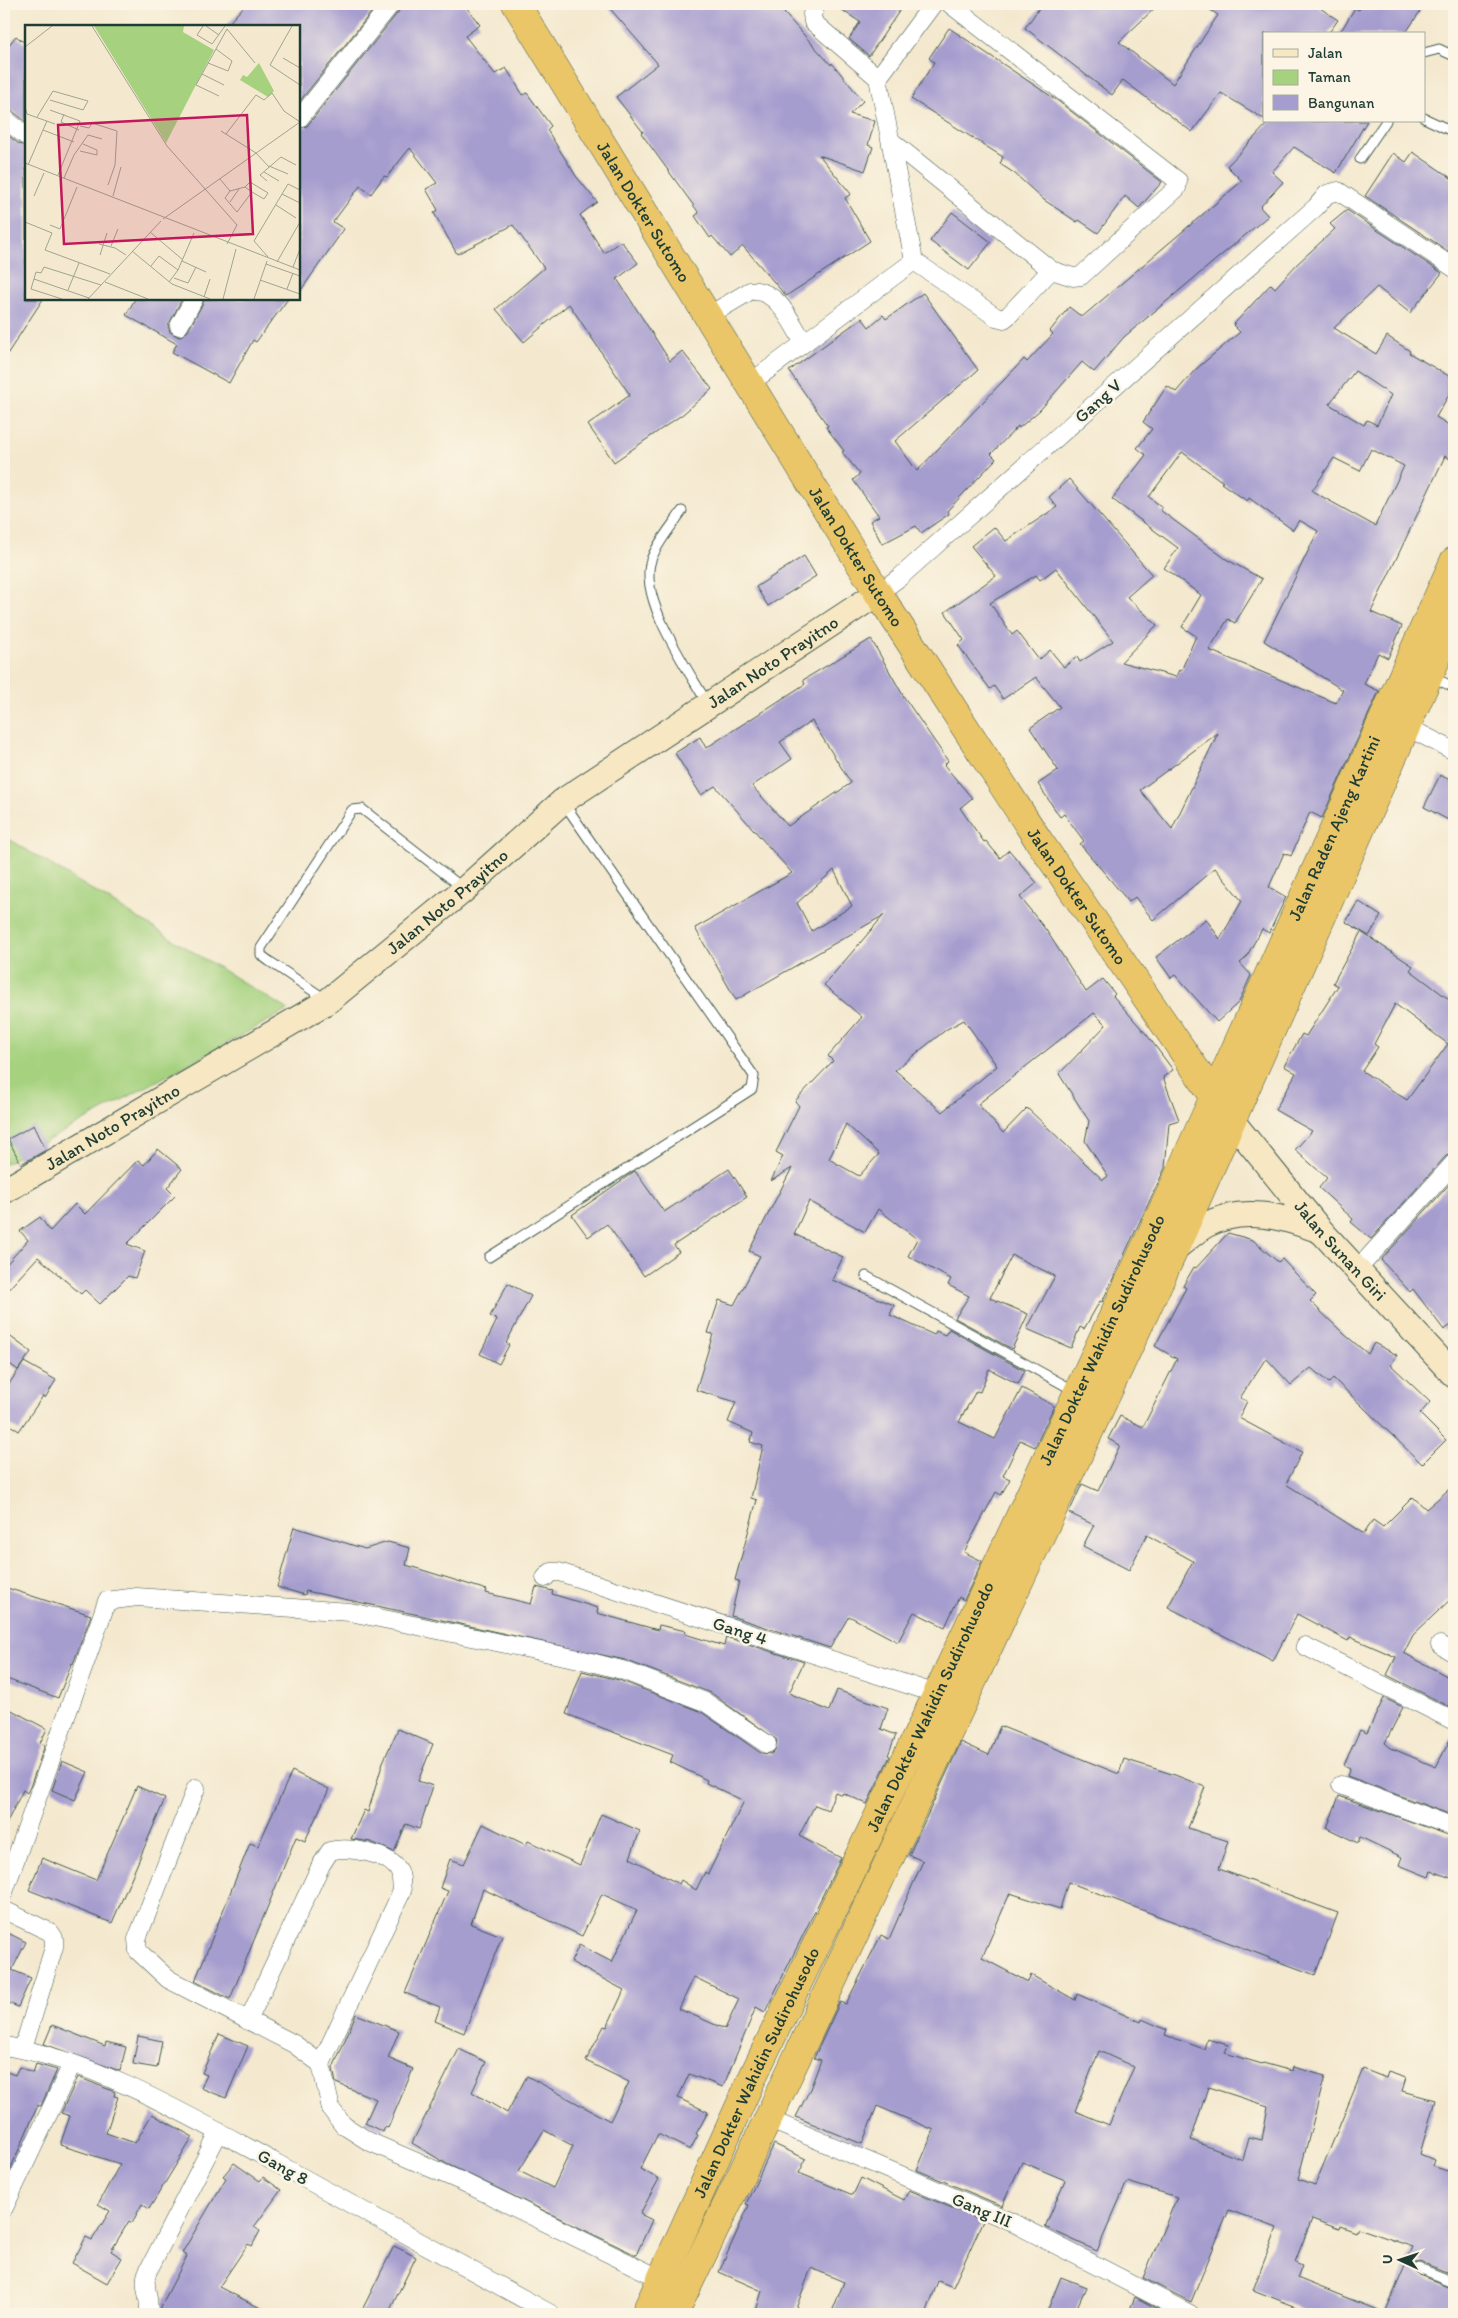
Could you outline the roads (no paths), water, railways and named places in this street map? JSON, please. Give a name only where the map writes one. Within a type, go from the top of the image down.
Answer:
[{"type":"highway","name":"Jalan Dokter Sutomo","points":[[516,4],[878,593],[1037,838],[1232,1121]]},
{"type":"highway","name":"Jalan Raden Ajeng Kartini","points":[[1232,1121],[1407,727],[1418,670],[1454,560]]},
{"type":"highway","name":"Jalan Raden Ajeng Kartini","points":[[1214,1097],[1418,670],[1454,618]]},
{"type":"highway","name":"Jalan Dokter Wahidin Sudirohusodo","points":[[644,2314],[755,2072],[937,1694],[1214,1097]]},
{"type":"highway","name":"Jalan Dokter Wahidin Sudirohusodo","points":[[674,2314],[768,2119],[1175,1248],[1232,1121]]},
{"type":"highway","points":[[661,2279],[686,2290]]},
{"type":"street","points":[[300,118],[391,4]]},
{"type":"street","points":[[817,4],[812,14],[813,22],[878,78],[914,261],[996,317],[1004,319],[1010,315],[1051,270]]},
{"type":"street","points":[[878,78],[933,4]]},
{"type":"street","points":[[890,141],[1051,270],[1072,277],[1081,276],[1177,188],[1178,181],[950,4]]},
{"type":"street","points":[[4,118],[25,135]]},
{"type":"street","name":"Gang V","points":[[878,593],[900,577],[1316,207],[1327,194],[1338,191],[1454,268]]},
{"type":"street","points":[[749,384],[914,261]]},
{"type":"street","points":[[708,316],[750,291],[766,292],[776,301],[804,343]]},
{"type":"street","points":[[179,326],[193,300]]},
{"type":"street","name":"Jalan Noto Prayitno","points":[[4,1191],[328,1001],[465,889],[563,801],[878,593]]},
{"type":"street","points":[[1407,727],[1454,751]]},
{"type":"street","name":"Jalan Sunan Giri","points":[[1232,1121],[1321,1231],[1454,1376]]},
{"type":"street","points":[[1357,1270],[1454,1163]]},
{"type":"street","points":[[1175,1248],[1206,1225],[1232,1215],[1264,1214],[1295,1221],[1321,1231]]},
{"type":"street","name":"Gang 4","points":[[545,1578],[551,1572],[559,1572],[937,1694]]},
{"type":"street","points":[[4,1892],[107,1601],[137,1597],[350,1612],[543,1651],[622,1670],[705,1702],[767,1744]]},
{"type":"street","points":[[1305,1646],[1454,1721]]},
{"type":"street","points":[[1341,1785],[1454,1827]]},
{"type":"street","points":[[196,1788],[137,1939],[138,1951],[168,1979],[294,2044],[321,2064]]},
{"type":"street","points":[[248,2021],[321,1865],[330,1851],[339,1848],[353,1848],[387,1860],[400,1872],[402,1891],[321,2064],[331,2109],[343,2125],[368,2141],[463,2182],[661,2279]]},
{"type":"street","points":[[4,1910],[50,1932],[54,1938],[54,1947],[23,2049]]},
{"type":"street","name":"Gang 8","points":[[4,2046],[23,2049],[72,2064],[130,2087],[219,2132],[551,2314]]},
{"type":"street","points":[[4,2208],[72,2064]]},
{"type":"street","name":"Gang III","points":[[768,2119],[1010,2221],[1190,2314]]},
{"type":"street","points":[[148,2314],[149,2308],[144,2286],[147,2273],[219,2132]]},
{"type":"lane","points":[[1426,52],[1439,48],[1454,56]]},
{"type":"lane","points":[[1426,119],[1454,132]]},
{"type":"lane","points":[[1360,159],[1385,122]]},
{"type":"lane","points":[[682,511],[652,558],[649,569],[650,584],[659,617],[709,705]]},
{"type":"lane","points":[[1418,670],[1454,687]]},
{"type":"lane","points":[[489,1257],[752,1089],[754,1081],[754,1076],[563,801]]},
{"type":"lane","points":[[328,1001],[261,955],[261,948],[352,810],[362,810],[465,889]]},
{"type":"lane","points":[[866,1276],[1078,1392]]},
{"type":"lane","points":[[1420,2268],[1454,2282]]}]
